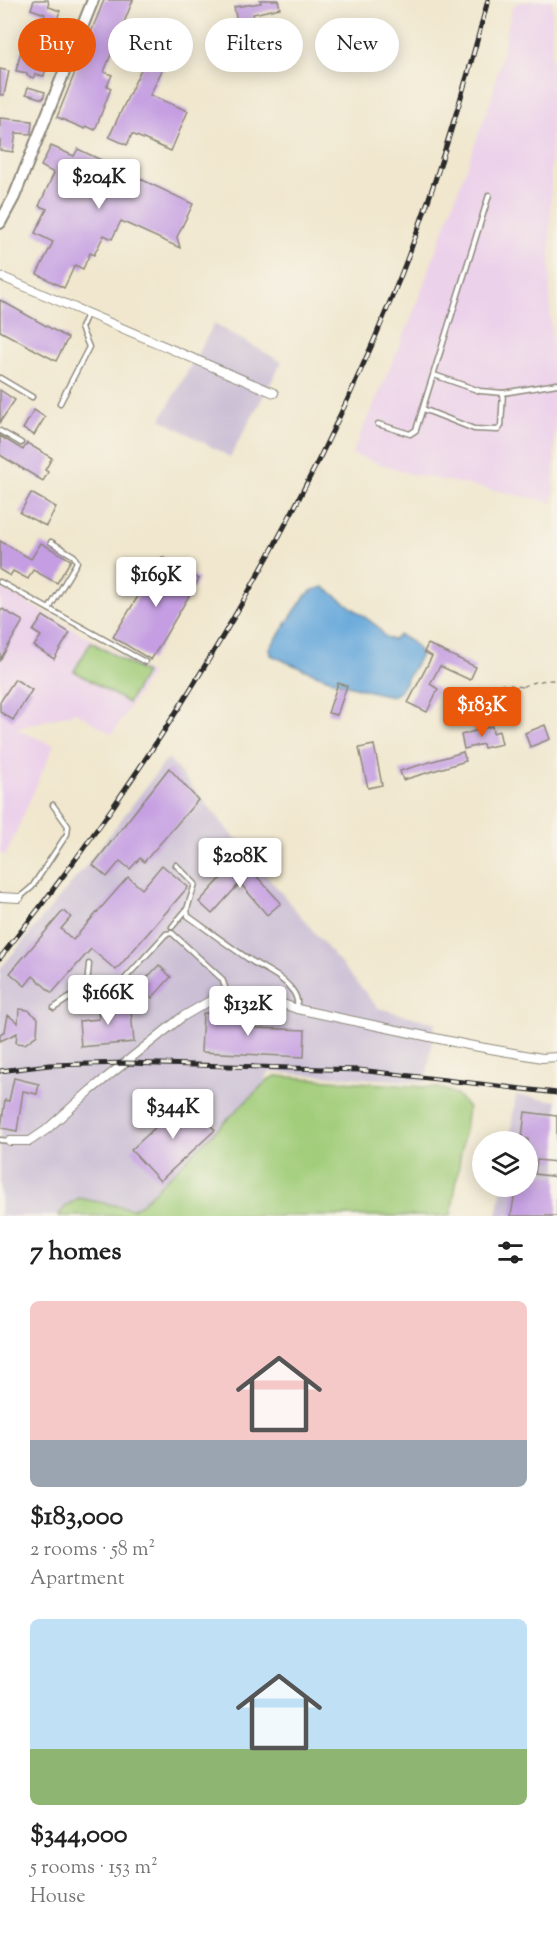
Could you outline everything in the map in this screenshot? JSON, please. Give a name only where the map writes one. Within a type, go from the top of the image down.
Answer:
[{"type":"main road","points":[[0,223],[14,197],[93,0]]},
{"type":"street","points":[[0,276],[274,393]]},
{"type":"street","points":[[0,897],[19,898]]},
{"type":"street","points":[[10,1141],[30,1141],[46,1130],[91,1090],[182,1017],[220,995],[244,994],[269,999],[297,1009],[468,1045],[542,1058],[557,1057]]},
{"type":"lane","points":[[378,424],[410,434],[416,430],[489,195]]},
{"type":"lane","points":[[60,403],[89,347],[81,328],[87,314]]},
{"type":"lane","points":[[434,375],[480,391],[503,393],[557,384]]},
{"type":"lane","points":[[0,378],[32,397]]},
{"type":"lane","points":[[423,409],[474,429],[498,430],[501,426],[503,393]]},
{"type":"lane","points":[[0,431],[21,443]]},
{"type":"lane","points":[[49,609],[77,562],[74,556],[51,542]]},
{"type":"lane","points":[[0,582],[145,662]]},
{"type":"lane","points":[[19,898],[32,887],[67,834],[68,826],[53,805]]},
{"type":"lane","points":[[54,1008],[87,986],[120,984],[172,927],[187,909],[195,884],[176,865]]},
{"type":"lane","points":[[187,909],[188,916],[276,975],[292,990],[298,1000],[297,1009]]},
{"type":"lane","points":[[179,918],[188,916]]},
{"type":"lane","points":[[172,927],[172,933],[222,979],[225,987],[220,995]]},
{"type":"lane","points":[[166,934],[172,933]]},
{"type":"lane","points":[[87,986],[89,964]]},
{"type":"lane","points":[[0,1140],[10,1141]]},
{"type":"path","points":[[522,687],[503,710],[498,720],[476,718],[472,707],[480,691],[488,687],[504,683],[522,687],[545,680],[557,680]]},
{"type":"shaded area","points":[[552,0],[550,292],[555,426],[553,502],[407,473],[352,454],[409,324],[492,97],[512,9],[516,3]]},
{"type":"shaded area","points":[[214,324],[282,362],[230,457],[161,419]]},
{"type":"shaded area","points":[[0,587],[151,674],[112,734],[76,712],[15,729],[54,745],[6,855],[0,854]]},
{"type":"shaded area","points":[[168,758],[378,1008],[435,1023],[426,1082],[269,1072],[262,1086],[140,1205],[133,1209],[79,1198],[58,1216],[0,1216],[0,969],[85,867]]},
{"type":"shaded area","points":[[516,1095],[557,1101],[557,1216],[497,1216],[500,1197],[538,1197],[538,1131],[511,1131]]},
{"type":"green space","points":[[91,642],[145,673],[128,703],[74,671]]},
{"type":"green space","points":[[276,1076],[438,1088],[452,1092],[459,1097],[468,1108],[451,1216],[58,1216],[67,1205],[79,1198],[133,1209],[140,1205],[269,1079]]},
{"type":"water","points":[[324,587],[377,626],[385,637],[393,640],[399,635],[417,648],[421,655],[399,692],[392,696],[360,689],[315,674],[271,655],[270,648],[305,596],[313,590]]},
{"type":"building","points":[[34,0],[48,0],[49,7],[60,11],[58,18],[44,18],[45,14],[31,9]]},
{"type":"building","points":[[104,0],[133,0],[126,18],[108,18],[108,62],[104,72],[112,75],[107,86],[111,88],[95,130],[86,126],[85,129],[57,117],[75,72],[96,72],[96,20]]},
{"type":"building","points":[[260,0],[278,0],[280,8],[253,14],[254,18],[236,18],[234,7],[261,3]]},
{"type":"building","points":[[0,69],[9,71],[4,95],[0,95]]},
{"type":"building","points":[[22,72],[45,72],[44,76],[35,74],[34,78],[27,76],[27,73]]},
{"type":"building","points":[[140,72],[161,72],[150,95],[188,111],[171,151],[132,134],[127,145],[109,137]]},
{"type":"building","points":[[28,87],[45,92],[43,99],[26,94]]},
{"type":"building","points":[[0,118],[32,121],[31,134],[16,133],[13,152],[0,150]]},
{"type":"building","points":[[51,146],[74,156],[78,149],[193,204],[177,237],[180,248],[121,221],[112,239],[104,235],[94,255],[90,253],[83,269],[75,265],[64,288],[37,274],[53,242],[35,233],[47,209],[39,206],[54,173],[41,166]]},
{"type":"building","points":[[0,300],[68,338],[56,361],[0,331]]},
{"type":"building","points":[[0,390],[15,400],[0,422]]},
{"type":"building","points":[[34,410],[45,417],[34,435],[23,429]]},
{"type":"building","points":[[0,436],[23,450],[27,443],[52,458],[45,470],[48,472],[43,481],[0,455]]},
{"type":"building","points":[[31,493],[56,507],[46,526],[20,513]]},
{"type":"building","points":[[0,541],[31,559],[41,543],[71,560],[57,583],[33,570],[28,579],[13,571],[10,576],[0,570]]},
{"type":"building","points":[[162,557],[199,579],[151,660],[113,637]]},
{"type":"building","points":[[2,609],[23,621],[0,660],[0,613]]},
{"type":"building","points":[[43,616],[70,633],[54,659],[34,646],[41,636],[33,631]]},
{"type":"building","points":[[428,644],[476,667],[470,680],[440,666],[430,684],[438,689],[427,712],[408,703],[432,656],[424,652]]},
{"type":"building","points":[[15,679],[32,690],[13,720],[0,712],[0,702]]},
{"type":"building","points":[[338,683],[347,686],[337,715],[328,713]]},
{"type":"building","points":[[545,725],[550,739],[530,747],[525,733]]},
{"type":"building","points":[[492,726],[493,733],[499,731],[502,744],[484,748],[483,744],[464,749],[461,735]]},
{"type":"building","points":[[374,745],[382,785],[368,788],[359,748]]},
{"type":"building","points":[[463,752],[466,761],[403,780],[400,771]]},
{"type":"building","points":[[169,768],[198,800],[144,862],[140,858],[130,869],[120,861],[107,877],[93,865]]},
{"type":"building","points":[[240,858],[281,903],[267,915],[240,883],[212,914],[199,902]]},
{"type":"building","points":[[162,865],[188,887],[116,970],[91,949],[52,993],[33,976],[25,986],[10,973],[63,911],[71,917],[61,929],[73,940],[128,877],[142,889]]},
{"type":"building","points":[[159,965],[171,977],[152,998],[139,986]]},
{"type":"building","points":[[130,1002],[134,1042],[81,1047],[79,1021],[99,1019],[97,1005]]},
{"type":"building","points":[[19,1009],[28,1010],[38,1018],[37,1035],[25,1044],[16,1043],[17,1033],[0,1041],[0,1034],[5,1031],[8,1015],[18,1023]]},
{"type":"building","points":[[203,1013],[256,1014],[255,1028],[305,1030],[304,1057],[201,1052]]},
{"type":"building","points":[[14,1078],[39,1084],[37,1094],[23,1091],[17,1131],[1,1128],[5,1100],[9,1101]]},
{"type":"building","points":[[186,1099],[215,1130],[160,1181],[131,1150]]},
{"type":"building","points":[[525,1112],[557,1116],[557,1162],[538,1160],[538,1131],[523,1131]]},
{"type":"building","points":[[538,1174],[557,1177],[557,1216],[511,1216],[514,1197],[538,1197]]},
{"type":"railway","points":[[0,958],[60,881],[172,718],[224,634],[319,459],[361,370],[425,211],[448,142],[488,0]]},
{"type":"railway","points":[[0,1071],[49,1065],[126,1063],[359,1070],[557,1093]]}]
